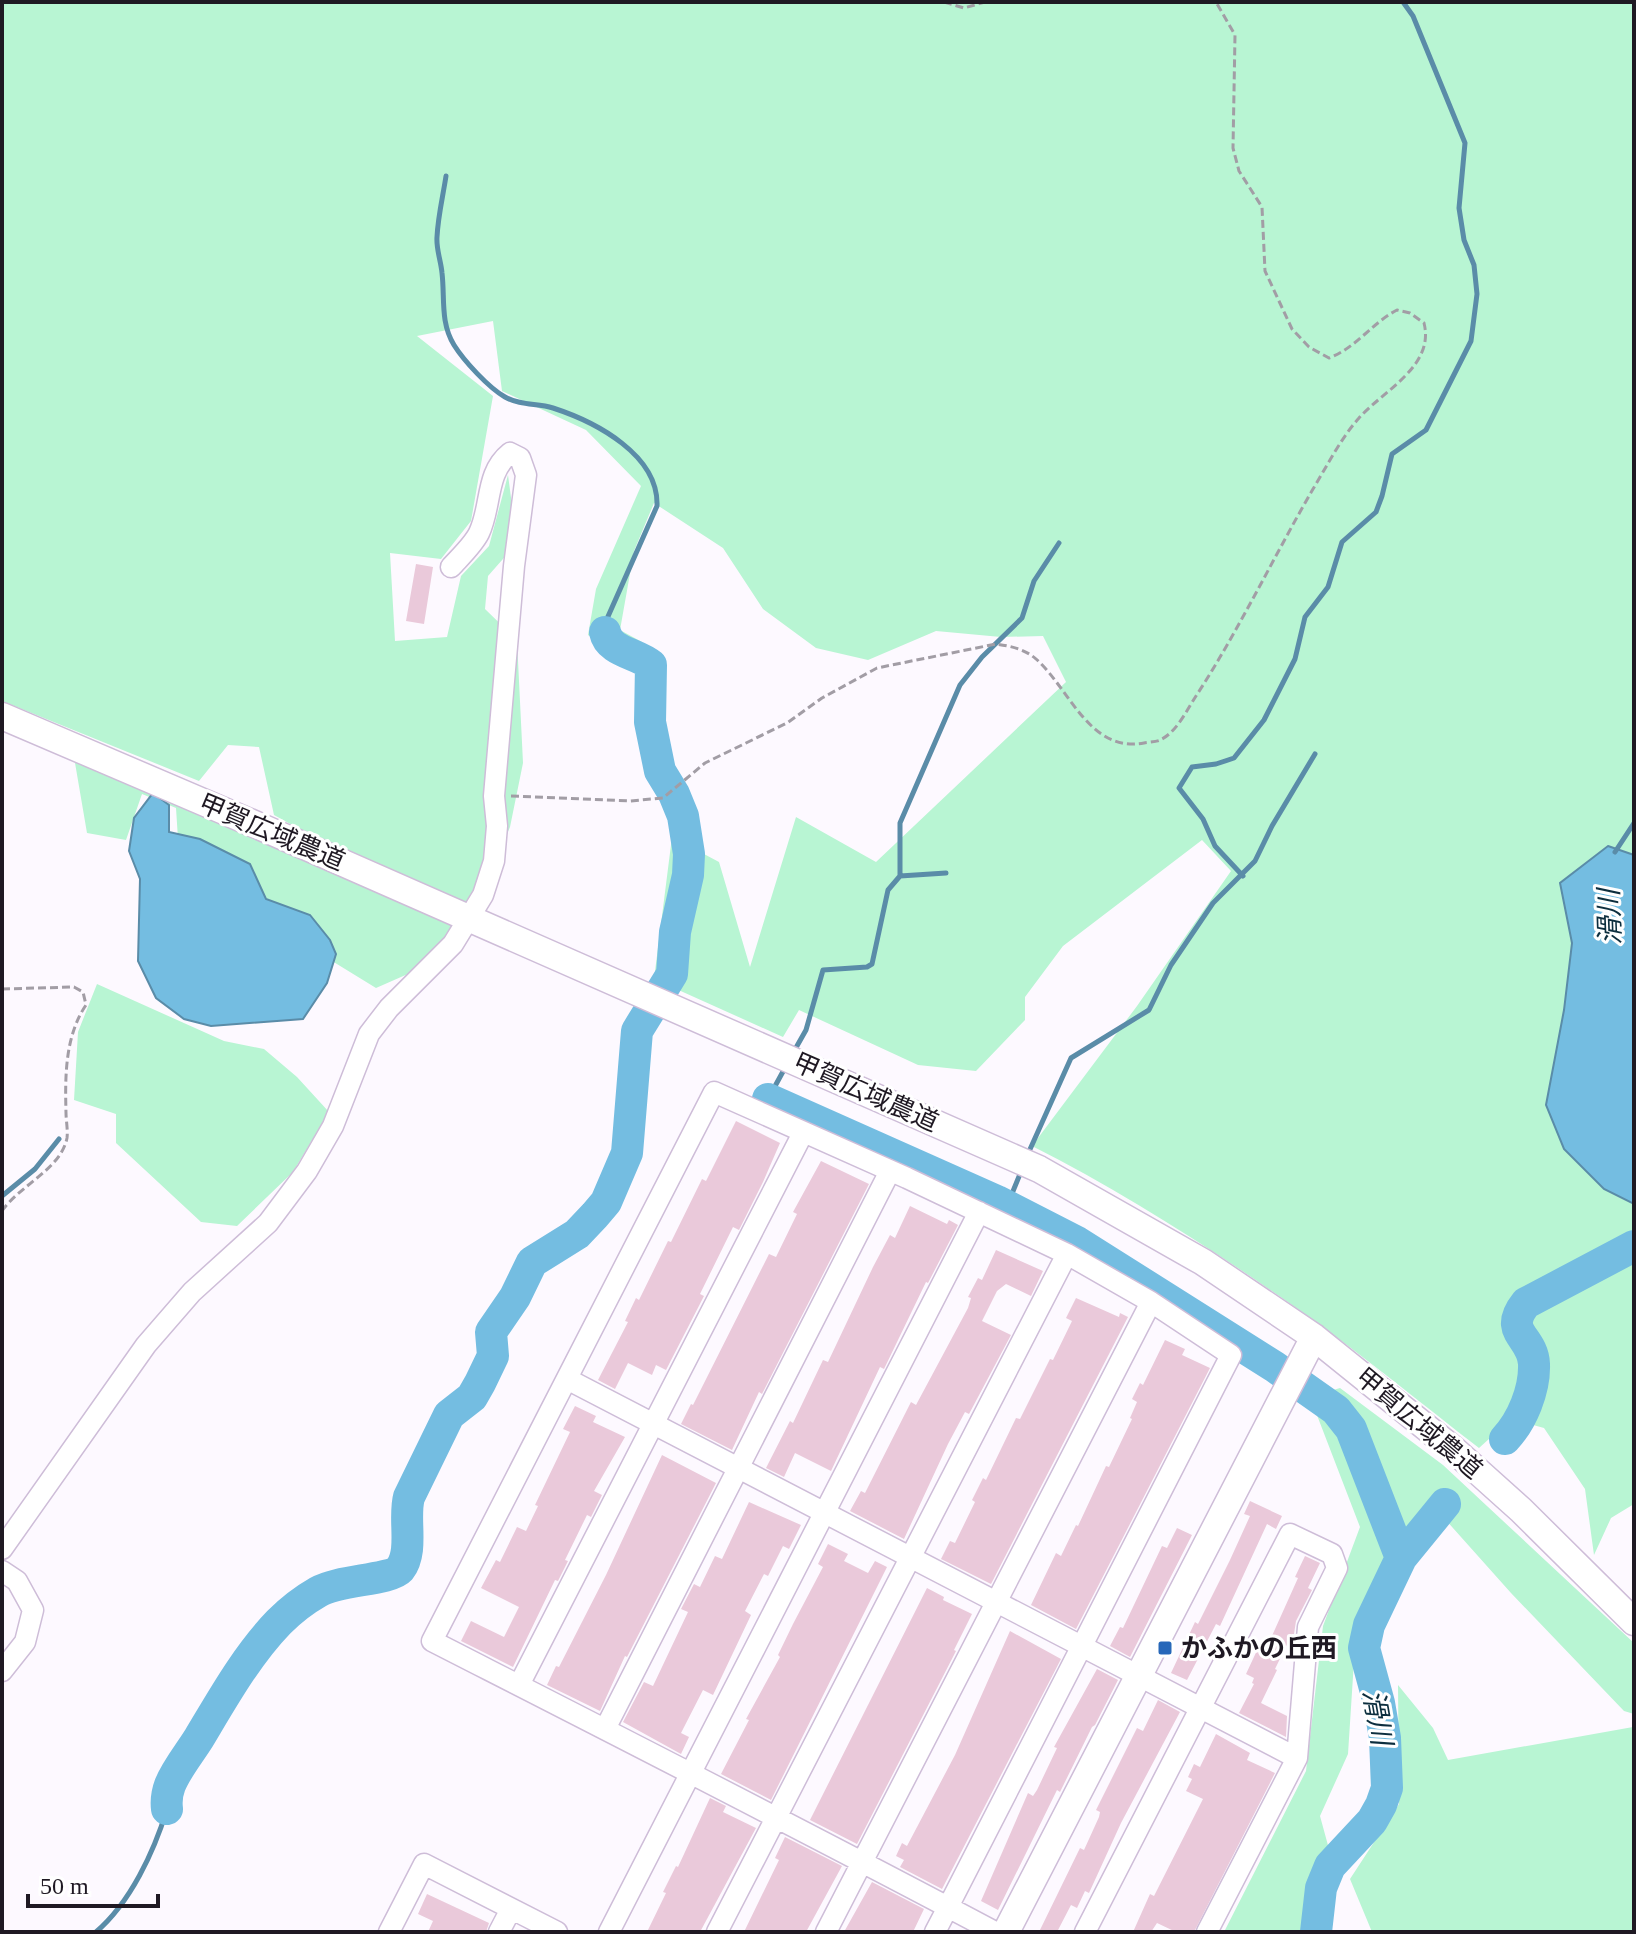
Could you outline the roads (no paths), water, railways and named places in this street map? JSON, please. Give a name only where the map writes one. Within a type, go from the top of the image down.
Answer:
[{"type":"street","points":[[2,1549],[146,1345],[192,1292],[268,1223],[307,1171],[333,1126],[369,1034],[389,1008],[453,944],[483,895],[494,861],[497,826],[494,796],[514,566],[526,475],[520,458],[510,453],[500,461],[479,533],[451,567]]},
{"type":"street","name":"甲賀広域農道","points":[[2,716],[471,918],[1039,1169],[1203,1262],[1314,1337],[1453,1449],[1521,1510],[1634,1622]]},
{"type":"street","points":[[935,1932],[948,1907],[1082,1646],[1231,1355],[1151,1302],[1067,1254],[714,1092],[432,1641],[691,1773],[776,1818],[948,1907],[995,1932]]},
{"type":"street","points":[[519,1685],[803,1133]]},
{"type":"street","points":[[605,1729],[890,1171]]},
{"type":"street","points":[[609,1932],[979,1212]]},
{"type":"street","points":[[717,1932],[1067,1254]]},
{"type":"street","points":[[826,1932],[1151,1302]]},
{"type":"street","points":[[1006,1932],[1314,1337]]},
{"type":"street","points":[[567,1379],[1297,1758]]},
{"type":"street","points":[[1085,1932],[1290,1534],[1332,1554],[1337,1568],[1308,1627],[1297,1758],[1207,1932]]},
{"type":"street","points":[[2,1571],[17,1581],[33,1610],[25,1642],[2,1671]]},
{"type":"street","points":[[389,1932],[424,1864],[557,1932]]},
{"type":"street","points":[[499,1932],[511,1909]]},
{"type":"water","points":[[153,793],[169,805],[169,832],[200,839],[250,864],[266,899],[310,915],[330,940],[336,954],[327,983],[303,1019],[211,1026],[184,1019],[156,998],[138,961],[140,879],[129,851],[134,818]]},
{"type":"water","points":[[1608,846],[1634,855],[1634,1204],[1604,1189],[1564,1149],[1546,1105],[1564,1010],[1572,943],[1560,883]]},
{"type":"waterway","points":[[1243,876],[1215,846],[1203,819],[1179,788],[1192,767],[1234,758],[1264,720],[1295,659],[1305,617],[1328,587],[1342,542],[1376,512],[1392,454],[1426,430],[1471,341],[1477,294],[1474,265],[1464,240],[1459,208],[1465,143],[1413,16],[1403,2]]},
{"type":"waterway","points":[[446,176],[437,242],[445,319],[454,345],[477,374],[505,397],[570,414],[622,443],[648,471],[655,488],[657,506],[606,621],[605,632]]},
{"type":"waterway","points":[[793,1053],[806,1030],[823,970],[872,964],[888,890],[900,876],[900,823],[960,685],[982,657],[1022,618],[1034,581],[1059,543]]},
{"type":"waterway","points":[[167,1809],[168,1791],[176,1773],[226,1692],[279,1622],[303,1602],[327,1588],[386,1576],[400,1569],[406,1553],[409,1497],[449,1415],[472,1397],[480,1383],[493,1356],[491,1332],[515,1297],[532,1262],[577,1234],[606,1202],[627,1153],[637,1031],[672,974],[675,932],[688,875],[689,854],[683,816],[660,771],[650,722],[651,665],[612,644],[605,632]]},
{"type":"waterway","points":[[1027,1156],[1071,1058],[1149,1010],[1171,965],[1213,903],[1255,861],[1315,754]]},
{"type":"waterway","name":"滑川","points":[[1615,852],[1634,823]]},
{"type":"waterway","points":[[900,876],[946,873]]},
{"type":"waterway","points":[[768,1099],[786,1066]]},
{"type":"waterway","points":[[768,1099],[997,1201],[1077,1242],[1275,1367],[1336,1410],[1351,1429],[1401,1558]]},
{"type":"waterway","points":[[2,1196],[35,1169],[59,1139]]},
{"type":"waterway","points":[[1007,1206],[1022,1169]]},
{"type":"waterway","name":"滑川","points":[[1505,1439],[1522,1414],[1532,1384],[1534,1364],[1518,1328],[1519,1313],[1526,1303],[1634,1246]]},
{"type":"waterway","name":"滑川","points":[[1316,1932],[1321,1888],[1330,1866],[1372,1821],[1387,1788],[1385,1738],[1364,1648],[1369,1625],[1401,1558],[1445,1504]]},
{"type":"waterway","points":[[96,1932],[130,1892],[155,1842],[167,1809]]},
{"type":"place","name":"かふかの丘西","points":[[1165,1648]]}]
